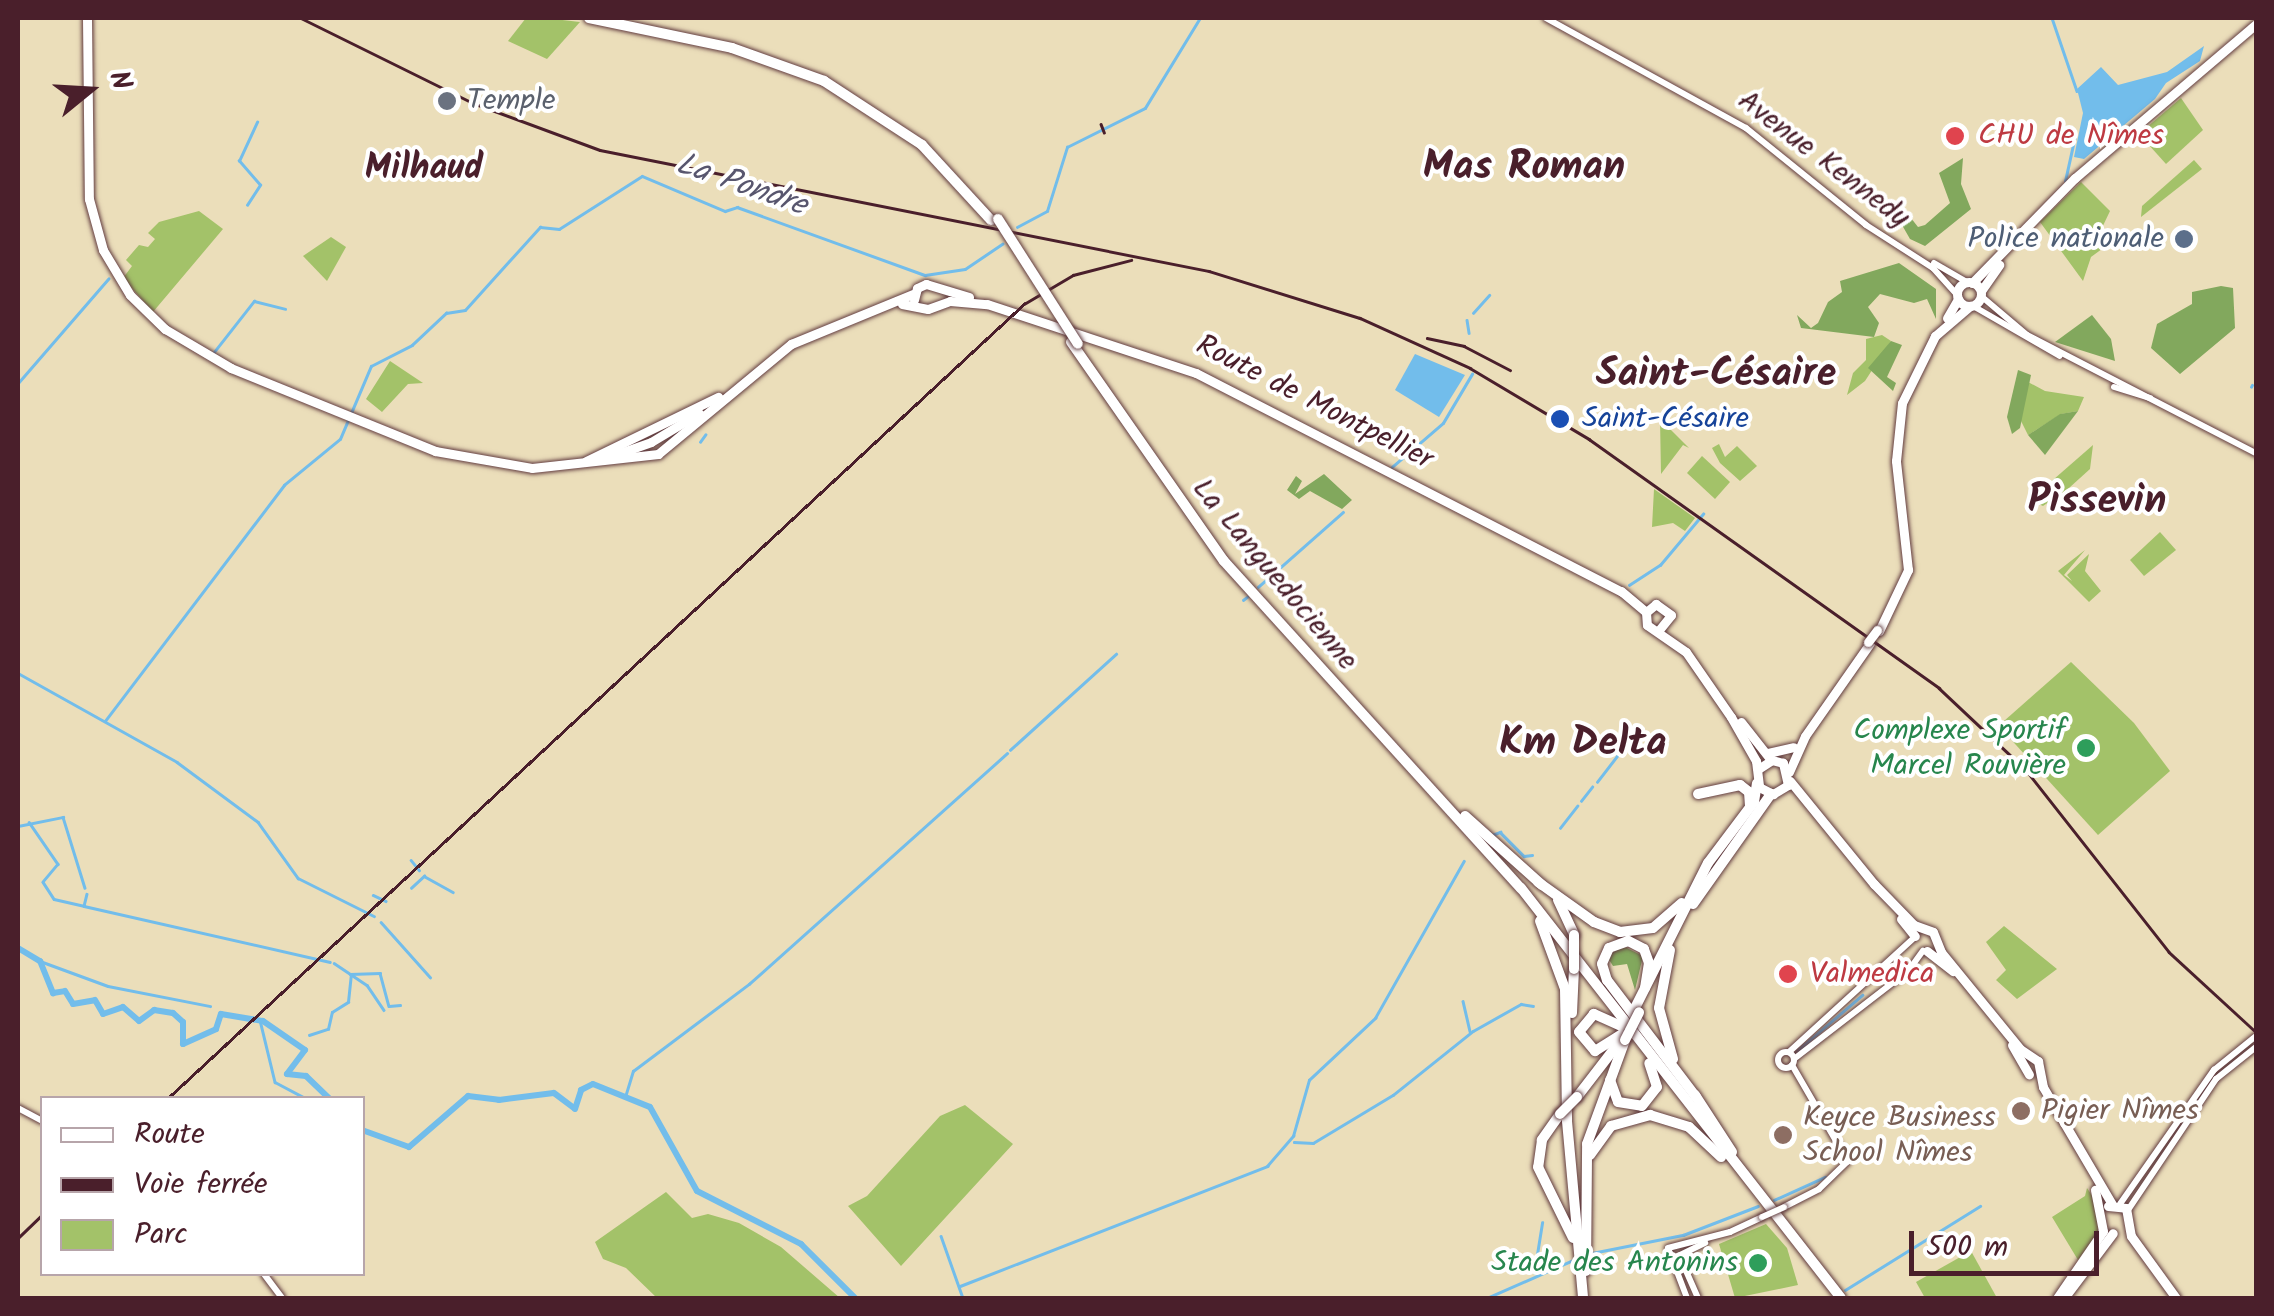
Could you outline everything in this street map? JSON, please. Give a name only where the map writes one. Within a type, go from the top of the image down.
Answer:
[{"type":"highway","name":"La Languedocienne","points":[[589,18],[732,48],[824,80],[922,145],[995,220]]},
{"type":"highway","name":"La Languedocienne","points":[[615,18],[752,47],[847,86],[926,140],[995,220],[1224,561],[1570,940],[1779,1222],[1844,1298]]},
{"type":"highway","name":"La Languedocienne","points":[[1074,343],[1228,558],[1560,928],[1738,1169],[1844,1298]]},
{"type":"highway","points":[[1584,1298],[1572,1237],[1538,1167],[1542,1140],[1623,1034],[1754,808],[1757,782]]},
{"type":"highway","points":[[1698,794],[1740,785],[1750,793],[1754,808]]},
{"type":"highway","points":[[1538,882],[1594,922],[1625,933],[1661,924],[1696,887],[1754,808],[1775,794]]},
{"type":"highway","points":[[1457,809],[1562,905],[1574,969],[1576,1172],[1586,1279]]},
{"type":"highway","points":[[1506,871],[1545,929],[1563,980],[1568,1146],[1584,1298]]},
{"type":"highway","points":[[1644,988],[1696,887]]},
{"type":"highway","points":[[1570,940],[1623,1034],[1779,1222]]},
{"type":"highway","points":[[1637,1010],[1649,963],[1644,949],[1628,941],[1609,948],[1605,976],[1696,1097]]},
{"type":"highway","points":[[1670,949],[1660,994],[1662,1028],[1738,1169]]},
{"type":"highway","points":[[1623,1034],[1611,1091],[1631,1108],[1654,1095],[1649,1063]]},
{"type":"highway","points":[[1584,1298],[1584,1185],[1591,1123],[1616,1060]]},
{"type":"highway","points":[[1584,1185],[1601,1135],[1639,1116],[1689,1126],[1738,1169]]},
{"type":"main road","points":[[87,18],[88,182],[96,232],[115,273],[148,314],[181,340],[421,446],[536,468],[663,453],[752,374]]},
{"type":"main road","name":"Avenue Kennedy","points":[[1550,18],[1727,110],[1868,223],[1952,276],[1969,282]]},
{"type":"main road","name":"Avenue Kennedy","points":[[1550,18],[1734,120],[1866,225],[1933,268],[1958,297]]},
{"type":"main road","points":[[1878,631],[1903,565],[1893,458],[1900,396],[1958,297],[2075,178],[2256,26]]},
{"type":"main road","points":[[1775,794],[1790,776],[1804,736],[1878,631],[1908,568],[1896,461],[1904,396],[1935,336],[1971,306],[2074,185],[2256,26]]},
{"type":"main road","points":[[1969,282],[2027,335],[2114,384],[2156,398],[2256,455]]},
{"type":"main road","points":[[536,468],[606,455],[645,428],[688,416],[821,331],[904,300],[922,284],[935,288],[935,306]]},
{"type":"main road","name":"Route de Montpellier","points":[[935,288],[1207,373],[1649,608]]},
{"type":"main road","points":[[1958,297],[2112,386],[2156,398]]},
{"type":"main road","name":"Route de Montpellier","points":[[904,300],[917,306],[987,304],[1196,373],[1649,608]]},
{"type":"main road","points":[[1834,841],[1790,776],[1750,736],[1664,627],[1667,608],[1649,608],[1647,625],[1664,627],[1692,660],[1758,768],[1757,782],[1795,801],[1917,934]]},
{"type":"main road","points":[[1758,768],[1793,747],[1820,713]]},
{"type":"main road","points":[[1750,736],[1772,754],[1793,747]]},
{"type":"main road","points":[[1804,736],[1796,788],[1834,841],[1917,934],[1925,951],[1977,999],[2020,1063],[2033,1072],[2120,1206],[2173,1298]]},
{"type":"main road","points":[[1754,808],[1773,798],[1795,801]]},
{"type":"main road","points":[[1791,1061],[1862,983],[1917,934],[1934,932],[1936,942],[2028,1055],[2103,1212],[2103,1225],[2060,1298]]},
{"type":"main road","points":[[1791,1061],[1936,942]]},
{"type":"main road","points":[[1862,983],[1874,996]]},
{"type":"main road","points":[[2120,1206],[2214,1070],[2256,1036]]},
{"type":"main road","points":[[2103,1212],[2120,1206],[2216,1079],[2256,1047]]},
{"type":"main road","points":[[2020,1063],[2028,1055]]},
{"type":"main road","points":[[1678,1257],[1816,1192],[1839,1160],[1791,1061]]},
{"type":"main road","points":[[18,1108],[40,1120]]},
{"type":"main road","points":[[2103,1225],[2115,1233],[2173,1298]]},
{"type":"main road","points":[[2060,1298],[2115,1233],[2129,1226]]},
{"type":"main road","points":[[1698,1298],[1678,1257],[1668,1248],[1730,1232]]},
{"type":"main road","points":[[1679,1246],[1687,1298]]},
{"type":"main road","points":[[266,1276],[282,1298]]},
{"type":"green space","points":[[526,18],[580,22],[547,59],[508,41]]},
{"type":"green space","points":[[2181,98],[2203,130],[2166,164],[2139,134]]},
{"type":"green space","points":[[1963,158],[1961,184],[1971,209],[1925,246],[1910,239],[1890,204],[1901,220],[1907,213],[1918,227],[1925,225],[1950,203],[1939,173]]},
{"type":"green space","points":[[2194,160],[2202,169],[2141,217],[2142,206]]},
{"type":"green space","points":[[2081,182],[2110,211],[2100,232],[2106,246],[2091,257],[2083,281],[2040,222]]},
{"type":"green space","points":[[199,211],[223,229],[153,312],[123,278],[132,266],[126,260],[139,245],[148,247],[155,239],[148,233],[159,222]]},
{"type":"green space","points":[[331,237],[346,247],[327,281],[303,256]]},
{"type":"green space","points":[[1899,263],[1936,289],[1936,319],[1927,299],[1914,303],[1880,294],[1868,307],[1879,323],[1874,337],[1801,328],[1797,315],[1811,328],[1818,323],[1828,302],[1842,292],[1840,281]]},
{"type":"green space","points":[[2221,286],[2233,288],[2235,328],[2180,374],[2151,348],[2157,324],[2192,304],[2192,292]]},
{"type":"green space","points":[[2092,315],[2111,339],[2115,361],[2055,342]]},
{"type":"green space","points":[[1882,335],[1891,341],[1865,381],[1847,395],[1853,373],[1866,360],[1866,339]]},
{"type":"green space","points":[[1891,341],[1902,345],[1887,377],[1896,383],[1893,391],[1868,368]]},
{"type":"green space","points":[[390,361],[423,383],[408,384],[382,412],[366,399]]},
{"type":"green space","points":[[2018,370],[2031,375],[2020,428],[2012,434],[2007,417]]},
{"type":"green space","points":[[2028,382],[2045,391],[2084,397],[2078,411],[2061,414],[2028,435],[2018,415]]},
{"type":"green space","points":[[2078,411],[2045,455],[2028,435],[2060,414]]},
{"type":"green space","points":[[1660,419],[1689,448],[1683,445],[1661,474]]},
{"type":"green space","points":[[1719,444],[1725,457],[1737,446],[1757,466],[1740,481],[1720,463],[1712,448]]},
{"type":"green space","points":[[2093,445],[2090,469],[2069,488],[2043,506],[2030,500]]},
{"type":"green space","points":[[1702,456],[1730,482],[1715,499],[1687,473]]},
{"type":"green space","points":[[1324,474],[1352,500],[1342,509],[1310,491],[1299,499],[1287,490],[1296,476],[1302,481],[1295,494]]},
{"type":"green space","points":[[1654,489],[1695,518],[1685,531],[1673,523],[1652,527]]},
{"type":"green space","points":[[2160,532],[2176,550],[2144,576],[2130,560]]},
{"type":"green space","points":[[2085,550],[2064,575],[2072,581],[2067,575],[2089,554],[2085,571],[2101,591],[2089,602],[2058,571]]},
{"type":"green space","name":"Complexe Sportif Marcel Rouvière","points":[[2071,662],[2134,723],[2170,771],[2098,835],[2006,734],[2004,721]]},
{"type":"green space","points":[[2004,926],[2057,969],[2017,999],[1996,980],[2006,970],[1986,942]]},
{"type":"green space","points":[[1619,944],[1643,956],[1635,990],[1627,964],[1613,966],[1608,958]]},
{"type":"green space","points":[[965,1105],[1013,1144],[901,1266],[848,1206],[867,1196],[940,1116]]},
{"type":"green space","points":[[2087,1188],[2097,1203],[2098,1232],[2078,1260],[2052,1217],[2085,1196]]},
{"type":"green space","points":[[666,1192],[692,1218],[708,1214],[739,1223],[781,1247],[840,1298],[657,1298],[626,1268],[603,1259],[595,1242]]},
{"type":"green space","name":"Stade des Antonins","points":[[1766,1224],[1787,1248],[1798,1285],[1735,1298],[1719,1244]]},
{"type":"green space","points":[[1971,1251],[1997,1298],[1925,1298],[1916,1282]]},
{"type":"water","points":[[2204,46],[2200,61],[2166,83],[2155,99],[2084,159],[2074,157],[2083,113],[2077,89],[2101,67],[2118,85],[2167,72]]},
{"type":"water","points":[[1415,354],[1465,375],[1439,417],[1395,390]]},
{"type":"waterway","name":"La Pondre","points":[[1017,227],[1047,211],[1067,147],[1145,108],[1200,18]]},
{"type":"waterway","points":[[2052,18],[2077,91]]},
{"type":"waterway","points":[[247,205],[260,185],[239,161],[257,122]]},
{"type":"waterway","points":[[2065,181],[2075,136]]},
{"type":"waterway","name":"La Pondre","points":[[105,721],[284,485],[340,439],[371,366],[412,345],[446,313],[465,310],[540,227],[559,229],[642,176],[725,211],[737,207],[925,275],[965,269],[1002,244]]},
{"type":"waterway","points":[[18,383],[108,279]]},
{"type":"waterway","points":[[1473,313],[1489,295]]},
{"type":"waterway","points":[[214,352],[254,301],[285,309]]},
{"type":"waterway","points":[[1467,320],[1469,333]]},
{"type":"waterway","points":[[1392,467],[1443,423],[1472,374]]},
{"type":"waterway","points":[[700,442],[705,435]]},
{"type":"waterway","points":[[1258,587],[1343,512]]},
{"type":"waterway","points":[[1629,585],[1660,565],[1703,514]]},
{"type":"waterway","points":[[1243,600],[1247,597]]},
{"type":"waterway","points":[[1010,750],[1116,654]]},
{"type":"waterway","points":[[18,673],[177,762],[258,822],[298,878],[374,916]]},
{"type":"waterway","points":[[1597,782],[1624,747]]},
{"type":"waterway","points":[[625,1097],[633,1071],[749,984],[1007,753]]},
{"type":"waterway","points":[[1581,801],[1592,787]]},
{"type":"waterway","points":[[1560,828],[1577,806]]},
{"type":"waterway","points":[[18,826],[63,817],[85,888]]},
{"type":"waterway","points":[[29,822],[58,864],[43,882],[54,899],[84,906]]},
{"type":"waterway","points":[[1492,835],[1500,832],[1524,856],[1532,855]]},
{"type":"waterway","points":[[411,860],[419,870]]},
{"type":"waterway","points":[[960,1286],[1267,1166],[1293,1136],[1309,1080],[1375,1018],[1464,861]]},
{"type":"waterway","points":[[411,888],[424,876],[453,892]]},
{"type":"waterway","points":[[87,894],[84,906],[330,962]]},
{"type":"waterway","points":[[373,895],[386,901]]},
{"type":"waterway","points":[[381,922],[430,977]]},
{"type":"waterway","points":[[18,948],[40,961],[53,993],[65,991],[73,1004],[95,1000],[103,1014],[123,1007],[139,1021],[154,1010],[173,1013],[183,1022],[183,1044],[216,1029],[221,1014],[263,1021],[305,1050],[287,1074],[306,1076],[327,1096]]},
{"type":"waterway","points":[[40,961],[108,986],[210,1006]]},
{"type":"waterway","points":[[1875,983],[1900,961]]},
{"type":"waterway","points":[[334,963],[367,985],[384,1010]]},
{"type":"waterway","points":[[350,974],[380,973],[389,1006],[400,1005]]},
{"type":"waterway","points":[[309,1035],[328,1029],[332,1012],[348,1002],[351,975]]},
{"type":"waterway","points":[[1797,1051],[1862,995]]},
{"type":"waterway","points":[[1463,1001],[1470,1031]]},
{"type":"waterway","points":[[1294,1142],[1313,1143],[1393,1095],[1473,1031],[1521,1004],[1533,1006]]},
{"type":"waterway","points":[[260,1020],[275,1082],[301,1096]]},
{"type":"waterway","points":[[365,1131],[409,1147],[468,1096],[499,1100],[554,1093],[575,1109],[581,1090],[593,1084],[650,1107],[697,1191],[801,1244],[855,1298]]},
{"type":"waterway","points":[[1774,1200],[1825,1177]]},
{"type":"waterway","points":[[1592,1253],[1683,1235],[1758,1206]]},
{"type":"waterway","points":[[1845,1290],[1980,1206]]},
{"type":"waterway","points":[[1534,1273],[1542,1223]]},
{"type":"waterway","points":[[941,1236],[963,1298]]},
{"type":"waterway","points":[[1487,1298],[1573,1260]]},
{"type":"railway","points":[[301,18],[473,103],[600,150],[1209,271],[1360,318],[1470,368],[1589,439],[1939,688],[2026,770],[2169,952],[2256,1032]]},
{"type":"railway","points":[[1101,124],[1104,132]]},
{"type":"railway","points":[[170,1096],[1024,304],[1073,275],[1131,260]]},
{"type":"railway","points":[[1427,338],[1464,346],[1510,370]]},
{"type":"railway","points":[[18,1238],[40,1217]]},
{"type":"place","name":"Temple","points":[[447,101]]},
{"type":"place","name":"CHU de Nîmes","points":[[1955,136]]},
{"type":"place","name":"Police nationale","points":[[2184,239]]},
{"type":"place","name":"Saint-Césaire","points":[[1560,419]]},
{"type":"place","name":"Complexe Sportif Marcel Rouvière","points":[[2086,748]]},
{"type":"place","name":"Valmedica","points":[[1788,974]]},
{"type":"place","name":"Pigier Nîmes","points":[[2021,1111]]},
{"type":"place","name":"Keyce Business School Nîmes","points":[[1783,1135]]},
{"type":"place","name":"Stade des Antonins","points":[[1758,1263]]},
{"type":"district","name":"Mas Roman","points":[[1524,167]]},
{"type":"district","name":"Milhaud","points":[[424,169]]},
{"type":"district","name":"Saint-Césaire","points":[[1716,374]]},
{"type":"district","name":"Pissevin","points":[[2097,501]]},
{"type":"district","name":"Km Delta","points":[[1583,743]]}]
